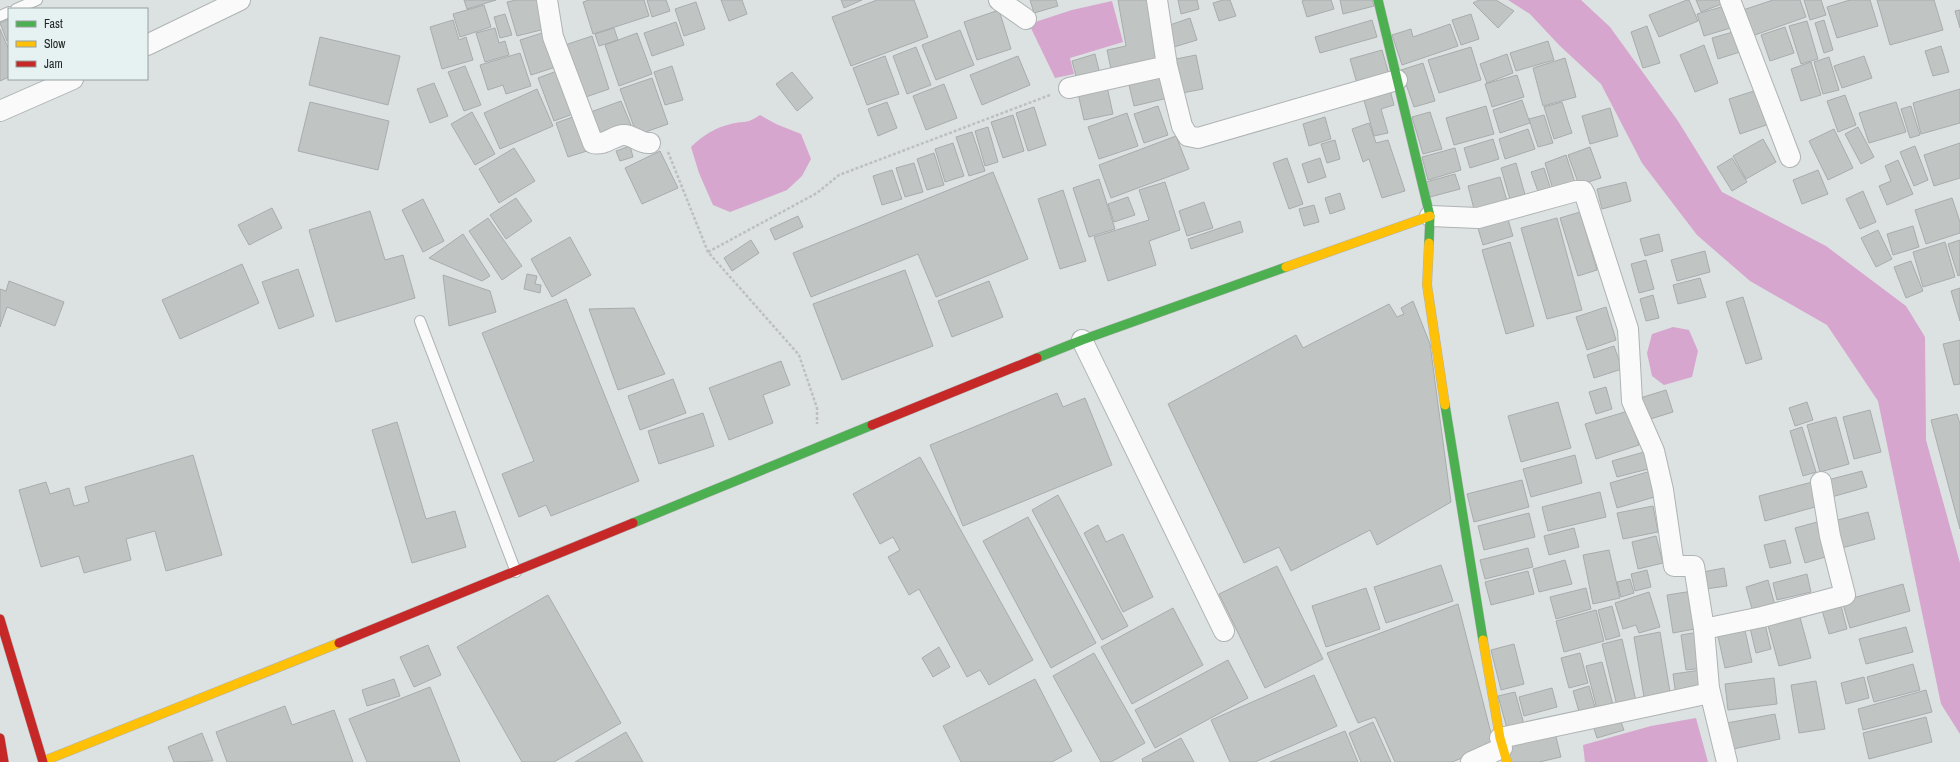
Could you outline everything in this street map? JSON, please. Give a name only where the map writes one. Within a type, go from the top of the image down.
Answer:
[{"type":"street","points":[[148,45],[240,0]]},
{"type":"street","points":[[547,0],[553,37],[593,143],[598,144],[621,135],[629,135],[642,144],[650,143]]},
{"type":"street","points":[[998,0],[1026,19]]},
{"type":"street","points":[[1157,0],[1167,66],[1182,126],[1188,136],[1198,138],[1397,80]]},
{"type":"street","points":[[1378,0],[1430,216],[1427,285],[1461,509],[1503,749]]},
{"type":"street","points":[[1730,0],[1790,157]]},
{"type":"street","points":[[1069,88],[1167,66]]},
{"type":"street","points":[[0,111],[71,80]]},
{"type":"street","points":[[0,619],[44,761],[516,572],[816,446],[1082,340],[1430,216],[1478,218],[1576,191],[1583,191],[1586,195],[1628,329],[1632,401],[1654,451],[1663,490],[1674,566],[1694,566],[1704,629],[1710,693],[1727,762]]},
{"type":"street","points":[[1082,340],[1224,631]]},
{"type":"street","points":[[1704,629],[1762,617],[1845,595],[1830,536],[1821,482]]},
{"type":"street","points":[[1471,762],[1503,749],[1710,693]]},
{"type":"street","points":[[0,738],[4,762]]},
{"type":"lane","points":[[18,8],[37,0]]},
{"type":"lane","points":[[420,322],[516,572]]},
{"type":"path","points":[[708,252],[817,193],[839,175],[1069,88]]},
{"type":"path","points":[[650,143],[661,142],[665,145],[708,252],[799,355],[817,408],[816,446]]},
{"type":"shaded area","points":[[1508,0],[1581,0],[1610,27],[1678,121],[1722,192],[1826,246],[1906,306],[1925,337],[1926,440],[1960,563],[1960,734],[1941,704],[1878,401],[1827,325],[1750,281],[1697,235],[1642,163],[1601,84],[1559,45],[1530,14]]},
{"type":"shaded area","points":[[1112,1],[1123,42],[1070,58],[1074,74],[1055,78],[1029,24],[1072,10]]},
{"type":"shaded area","points":[[760,115],[776,124],[801,134],[811,159],[802,176],[787,190],[730,212],[713,205],[699,173],[691,147],[700,139],[725,125],[748,121]]},
{"type":"shaded area","points":[[1673,327],[1689,330],[1698,351],[1692,377],[1664,385],[1652,376],[1647,353],[1652,334]]},
{"type":"shaded area","points":[[1696,718],[1708,762],[1585,762],[1583,745],[1651,726]]},
{"type":"building","points":[[464,0],[496,0],[467,9]]},
{"type":"building","points":[[516,0],[537,0],[545,29],[517,36],[507,2]]},
{"type":"building","points":[[589,0],[644,0],[649,16],[593,34],[583,2]]},
{"type":"building","points":[[647,0],[666,0],[670,11],[652,17]]},
{"type":"building","points":[[721,0],[742,0],[747,14],[729,21]]},
{"type":"building","points":[[841,0],[862,0],[844,8]]},
{"type":"building","points":[[877,0],[914,0],[928,37],[851,66],[832,17]]},
{"type":"building","points":[[1030,0],[1056,0],[1058,6],[1034,13]]},
{"type":"building","points":[[1118,0],[1150,0],[1161,61],[1111,69],[1107,50],[1126,46]]},
{"type":"building","points":[[1178,0],[1197,0],[1199,9],[1181,14]]},
{"type":"building","points":[[1223,0],[1230,0],[1236,16],[1219,21],[1213,3]]},
{"type":"building","points":[[1331,0],[1334,9],[1307,17],[1302,1]]},
{"type":"building","points":[[1340,0],[1372,0],[1374,6],[1343,14]]},
{"type":"building","points":[[1479,0],[1496,0],[1514,11],[1498,28],[1473,3]]},
{"type":"building","points":[[1689,0],[1698,21],[1659,37],[1649,15]]},
{"type":"building","points":[[1696,0],[1726,0],[1727,2],[1701,12]]},
{"type":"building","points":[[1773,0],[1800,0],[1806,17],[1752,36],[1743,10]]},
{"type":"building","points":[[1804,0],[1821,0],[1826,15],[1810,20]]},
{"type":"building","points":[[1850,0],[1870,0],[1878,26],[1837,38],[1827,7]]},
{"type":"building","points":[[1877,0],[1934,0],[1943,30],[1890,45]]},
{"type":"building","points":[[696,2],[705,29],[684,36],[675,9]]},
{"type":"building","points":[[484,5],[491,27],[460,37],[453,14]]},
{"type":"building","points":[[1728,5],[1734,27],[1704,36],[1697,14]]},
{"type":"building","points":[[999,10],[1011,49],[977,60],[964,22]]},
{"type":"building","points":[[1960,10],[1960,28],[1955,11]]},
{"type":"building","points":[[505,14],[512,35],[500,38],[494,17]]},
{"type":"building","points":[[1471,14],[1479,39],[1461,45],[1452,20]]},
{"type":"building","points":[[1190,18],[1197,40],[1174,47],[1167,26]]},
{"type":"building","points":[[8,19],[7,41],[0,23]]},
{"type":"building","points":[[453,20],[459,40],[466,37],[473,60],[442,69],[430,27]]},
{"type":"building","points":[[1372,20],[1377,37],[1320,53],[1315,37]]},
{"type":"building","points":[[1824,20],[1833,50],[1824,53],[1815,23]]},
{"type":"building","points":[[1807,21],[1818,59],[1801,64],[1789,26]]},
{"type":"building","points":[[676,22],[684,45],[652,56],[644,33]]},
{"type":"building","points":[[1450,24],[1458,46],[1402,65],[1392,35],[1411,29],[1413,37]]},
{"type":"building","points":[[1647,26],[1660,63],[1643,68],[1631,32]]},
{"type":"building","points":[[1785,27],[1794,53],[1770,61],[1761,35]]},
{"type":"building","points":[[495,28],[499,43],[505,41],[509,55],[485,62],[476,33]]},
{"type":"building","points":[[614,28],[618,40],[599,46],[595,34]]},
{"type":"building","points":[[0,29],[8,48],[8,77],[0,81]]},
{"type":"building","points":[[960,30],[974,65],[936,80],[922,45]]},
{"type":"building","points":[[1740,30],[1746,50],[1718,59],[1712,38]]},
{"type":"building","points":[[545,32],[556,67],[531,75],[520,40]]},
{"type":"building","points":[[637,33],[652,74],[619,86],[605,45]]},
{"type":"building","points":[[592,36],[609,89],[580,99],[562,46]]},
{"type":"building","points":[[320,37],[400,56],[388,105],[309,85]]},
{"type":"building","points":[[1548,41],[1554,60],[1516,71],[1510,53]]},
{"type":"building","points":[[1704,45],[1718,83],[1695,92],[1680,55]]},
{"type":"building","points":[[1941,46],[1949,72],[1933,76],[1925,51]]},
{"type":"building","points":[[916,47],[931,85],[907,94],[893,56]]},
{"type":"building","points":[[1471,47],[1481,80],[1439,93],[1428,60]]},
{"type":"building","points":[[1382,50],[1390,78],[1358,87],[1350,59]]},
{"type":"building","points":[[520,53],[531,86],[506,94],[503,85],[488,90],[480,65]]},
{"type":"building","points":[[1095,54],[1100,74],[1077,80],[1072,61]]},
{"type":"building","points":[[1507,54],[1513,73],[1487,83],[1480,64]]},
{"type":"building","points":[[1196,55],[1203,89],[1182,93],[1176,59]]},
{"type":"building","points":[[885,56],[899,94],[867,105],[853,68]]},
{"type":"building","points":[[1018,56],[1030,85],[982,105],[970,75]]},
{"type":"building","points":[[1864,56],[1872,78],[1842,88],[1834,66]]},
{"type":"building","points":[[1829,57],[1839,90],[1823,94],[1814,62]]},
{"type":"building","points":[[1565,58],[1576,97],[1543,106],[1533,68]]},
{"type":"building","points":[[1811,62],[1821,95],[1801,101],[1791,69]]},
{"type":"building","points":[[1423,63],[1435,101],[1414,107],[1401,70]]},
{"type":"building","points":[[465,66],[481,105],[464,111],[448,72]]},
{"type":"building","points":[[672,66],[683,100],[665,105],[654,72]]},
{"type":"building","points":[[557,71],[573,114],[554,121],[538,78]]},
{"type":"building","points":[[792,72],[813,98],[797,111],[776,84]]},
{"type":"building","points":[[1517,75],[1524,97],[1492,107],[1485,84]]},
{"type":"building","points":[[1163,77],[1168,98],[1134,106],[1129,85]]},
{"type":"building","points":[[652,78],[668,124],[637,135],[620,89]]},
{"type":"building","points":[[1106,82],[1113,114],[1084,120],[1077,89]]},
{"type":"building","points":[[434,83],[448,116],[430,123],[417,89]]},
{"type":"building","points":[[944,84],[957,118],[926,130],[913,96]]},
{"type":"building","points":[[1389,86],[1394,105],[1381,109],[1388,133],[1374,136],[1362,93]]},
{"type":"building","points":[[537,89],[553,126],[500,149],[484,113]]},
{"type":"building","points":[[1760,89],[1772,123],[1740,134],[1729,99]]},
{"type":"building","points":[[1960,89],[1960,123],[1921,134],[1913,103]]},
{"type":"building","points":[[1845,95],[1856,125],[1838,132],[1827,101]]},
{"type":"building","points":[[1522,100],[1530,123],[1500,133],[1493,110]]},
{"type":"building","points":[[621,101],[631,125],[597,138],[588,113]]},
{"type":"building","points":[[310,102],[389,121],[378,170],[298,151]]},
{"type":"building","points":[[887,102],[897,128],[878,136],[868,109]]},
{"type":"building","points":[[1562,102],[1572,133],[1554,139],[1544,107]]},
{"type":"building","points":[[1896,102],[1906,132],[1869,143],[1859,113]]},
{"type":"building","points":[[1158,106],[1168,135],[1144,143],[1134,114]]},
{"type":"building","points":[[1486,106],[1494,134],[1454,145],[1446,118]]},
{"type":"building","points":[[1911,106],[1920,135],[1910,138],[1901,109]]},
{"type":"building","points":[[1034,107],[1046,145],[1028,151],[1016,113]]},
{"type":"building","points":[[1610,108],[1618,136],[1590,144],[1582,116]]},
{"type":"building","points":[[472,112],[495,154],[475,165],[451,124]]},
{"type":"building","points":[[1430,112],[1442,149],[1423,154],[1412,117]]},
{"type":"building","points":[[1127,113],[1138,146],[1099,159],[1088,127]]},
{"type":"building","points":[[578,115],[590,150],[568,157],[556,123]]},
{"type":"building","points":[[1013,115],[1024,151],[1003,158],[991,122]]},
{"type":"building","points":[[1544,115],[1553,143],[1538,147],[1529,119]]},
{"type":"building","points":[[1325,117],[1331,139],[1309,146],[1303,124]]},
{"type":"building","points":[[1369,123],[1376,143],[1388,140],[1405,191],[1382,198],[1369,159],[1363,162],[1352,129]]},
{"type":"building","points":[[988,127],[998,162],[985,166],[975,131]]},
{"type":"building","points":[[1858,127],[1874,157],[1861,164],[1845,134]]},
{"type":"building","points":[[1528,129],[1535,149],[1505,159],[1499,139]]},
{"type":"building","points":[[1834,129],[1853,168],[1828,180],[1809,141]]},
{"type":"building","points":[[972,132],[985,171],[969,176],[956,137]]},
{"type":"building","points":[[1176,136],[1189,169],[1111,198],[1099,165]]},
{"type":"building","points":[[1493,139],[1499,159],[1470,168],[1464,148]]},
{"type":"building","points":[[1763,139],[1776,162],[1746,179],[1733,156]]},
{"type":"building","points":[[1335,140],[1340,159],[1327,163],[1321,144]]},
{"type":"building","points":[[953,143],[964,176],[945,182],[935,149]]},
{"type":"building","points":[[1960,143],[1960,178],[1934,186],[1924,155]]},
{"type":"building","points":[[630,146],[633,157],[620,161],[616,151]]},
{"type":"building","points":[[1915,146],[1928,180],[1914,186],[1900,152]]},
{"type":"building","points":[[1590,147],[1601,178],[1579,185],[1568,155]]},
{"type":"building","points":[[514,148],[535,181],[499,203],[479,169]]},
{"type":"building","points":[[1455,148],[1461,170],[1428,180],[1422,157]]},
{"type":"building","points":[[660,151],[678,188],[642,204],[625,168]]},
{"type":"building","points":[[934,153],[944,185],[927,190],[917,159]]},
{"type":"building","points":[[1566,155],[1576,186],[1554,193],[1545,163]]},
{"type":"building","points":[[1287,158],[1303,204],[1289,209],[1273,163]]},
{"type":"building","points":[[1320,158],[1326,177],[1308,183],[1302,164]]},
{"type":"building","points":[[1732,158],[1747,182],[1732,191],[1717,167]]},
{"type":"building","points":[[1898,160],[1913,194],[1887,205],[1879,186],[1891,181],[1885,166]]},
{"type":"building","points":[[914,163],[923,192],[905,197],[896,168]]},
{"type":"building","points":[[1516,163],[1526,198],[1511,203],[1501,168]]},
{"type":"building","points":[[1544,168],[1552,193],[1540,197],[1531,172]]},
{"type":"building","points":[[892,170],[902,199],[882,205],[873,176]]},
{"type":"building","points":[[1818,170],[1828,194],[1802,204],[1793,180]]},
{"type":"building","points":[[993,172],[1028,259],[936,297],[918,254],[811,297],[793,253]]},
{"type":"building","points":[[1455,174],[1460,189],[1430,197],[1426,182]]},
{"type":"building","points":[[1500,177],[1508,204],[1475,213],[1468,186]]},
{"type":"building","points":[[1099,179],[1115,229],[1089,237],[1073,188]]},
{"type":"building","points":[[1165,182],[1180,230],[1149,241],[1156,265],[1108,281],[1094,237],[1149,220],[1139,190]]},
{"type":"building","points":[[1626,182],[1631,201],[1602,209],[1597,189]]},
{"type":"building","points":[[1063,190],[1086,261],[1060,269],[1038,199]]},
{"type":"building","points":[[1863,191],[1876,222],[1860,229],[1846,199]]},
{"type":"building","points":[[1340,193],[1345,209],[1330,214],[1325,198]]},
{"type":"building","points":[[1128,197],[1135,215],[1114,222],[1108,204]]},
{"type":"building","points":[[516,198],[532,221],[506,239],[490,215]]},
{"type":"building","points":[[1952,198],[1960,222],[1960,233],[1926,244],[1915,210]]},
{"type":"building","points":[[423,199],[444,241],[423,252],[402,210]]},
{"type":"building","points":[[1204,202],[1213,228],[1187,236],[1179,211]]},
{"type":"building","points":[[1314,205],[1319,222],[1304,226],[1299,209]]},
{"type":"building","points":[[272,208],[282,228],[249,245],[238,225]]},
{"type":"building","points":[[370,211],[385,260],[403,255],[415,298],[336,322],[309,230]]},
{"type":"building","points":[[1580,212],[1597,270],[1578,276],[1560,218]]},
{"type":"building","points":[[798,216],[803,227],[775,240],[770,229]]},
{"type":"building","points":[[1507,216],[1513,236],[1483,245],[1477,225]]},
{"type":"building","points":[[488,218],[522,266],[502,280],[469,231]]},
{"type":"building","points":[[1557,218],[1582,310],[1547,319],[1521,228]]},
{"type":"building","points":[[1240,221],[1243,232],[1191,249],[1188,239]]},
{"type":"building","points":[[1913,226],[1919,247],[1893,255],[1887,234]]},
{"type":"building","points":[[1878,230],[1892,259],[1876,267],[1861,238]]},
{"type":"building","points":[[463,234],[490,276],[482,281],[429,258]]},
{"type":"building","points":[[1659,234],[1663,251],[1645,256],[1640,239]]},
{"type":"building","points":[[570,237],[591,275],[552,297],[531,259]]},
{"type":"building","points":[[751,240],[759,253],[732,271],[724,258]]},
{"type":"building","points":[[1960,240],[1960,275],[1958,276],[1948,244]]},
{"type":"building","points":[[1510,242],[1534,326],[1506,334],[1482,250]]},
{"type":"building","points":[[1945,242],[1955,277],[1923,287],[1913,252]]},
{"type":"building","points":[[1705,251],[1710,272],[1677,281],[1671,260]]},
{"type":"building","points":[[1646,260],[1654,289],[1639,293],[1631,264]]},
{"type":"building","points":[[1911,261],[1923,291],[1906,298],[1894,267]]},
{"type":"building","points":[[242,264],[259,303],[180,339],[162,300]]},
{"type":"building","points":[[298,269],[314,316],[279,329],[262,282]]},
{"type":"building","points":[[905,270],[933,346],[842,380],[813,304]]},
{"type":"building","points":[[527,274],[537,276],[535,284],[541,285],[540,293],[524,289]]},
{"type":"building","points":[[443,275],[490,291],[496,312],[449,326]]},
{"type":"building","points":[[1700,278],[1706,297],[1678,304],[1673,285]]},
{"type":"building","points":[[9,281],[64,302],[55,326],[7,307],[0,327],[0,289],[6,291]]},
{"type":"building","points":[[989,281],[1003,317],[952,337],[938,301]]},
{"type":"building","points":[[1960,288],[1960,321],[1951,291]]},
{"type":"building","points":[[1653,295],[1659,318],[1646,321],[1640,299]]},
{"type":"building","points":[[1743,297],[1762,359],[1746,364],[1726,302]]},
{"type":"building","points":[[566,299],[639,481],[551,516],[546,505],[519,517],[502,474],[534,461],[482,333]]},
{"type":"building","points":[[1413,301],[1430,344],[1451,502],[1377,545],[1370,530],[1291,571],[1279,547],[1244,563],[1168,404],[1296,335],[1303,348],[1389,304],[1397,317],[1404,314],[1401,308]]},
{"type":"building","points":[[1606,307],[1616,340],[1587,350],[1576,317]]},
{"type":"building","points":[[634,308],[665,374],[618,390],[589,309]]},
{"type":"building","points":[[1960,340],[1960,384],[1954,385],[1943,344]]},
{"type":"building","points":[[1614,346],[1622,369],[1594,378],[1587,355]]},
{"type":"building","points":[[781,361],[790,385],[763,395],[773,423],[729,440],[709,388]]},
{"type":"building","points":[[673,379],[686,413],[640,430],[628,396]]},
{"type":"building","points":[[1606,387],[1612,409],[1596,414],[1589,392]]},
{"type":"building","points":[[1666,390],[1673,412],[1644,421],[1637,399]]},
{"type":"building","points":[[1057,393],[1063,407],[1085,398],[1112,465],[963,526],[930,445]]},
{"type":"building","points":[[1558,402],[1571,448],[1521,462],[1508,416]]},
{"type":"building","points":[[1807,402],[1813,420],[1795,426],[1789,408]]},
{"type":"building","points":[[1870,410],[1881,452],[1854,459],[1843,417]]},
{"type":"building","points":[[1628,411],[1639,445],[1596,459],[1585,424]]},
{"type":"building","points":[[703,413],[714,446],[659,464],[648,431]]},
{"type":"building","points":[[1957,414],[1960,424],[1960,529],[1931,420]]},
{"type":"building","points":[[1836,417],[1849,464],[1820,472],[1807,425]]},
{"type":"building","points":[[397,422],[426,519],[455,511],[466,547],[412,563],[372,430]]},
{"type":"building","points":[[1802,427],[1816,472],[1803,476],[1790,431]]},
{"type":"building","points":[[1644,452],[1648,469],[1617,477],[1612,461]]},
{"type":"building","points":[[193,455],[222,555],[166,571],[155,531],[126,539],[131,560],[84,573],[79,556],[41,567],[19,490],[46,482],[50,494],[69,488],[74,506],[89,502],[85,487]]},
{"type":"building","points":[[1575,455],[1582,483],[1531,497],[1523,469]]},
{"type":"building","points":[[920,457],[1033,660],[989,685],[980,670],[967,677],[919,589],[909,595],[888,557],[900,550],[893,537],[880,544],[853,494]]},
{"type":"building","points":[[1651,471],[1658,496],[1617,508],[1610,483]]},
{"type":"building","points":[[1862,471],[1867,487],[1828,498],[1824,481]]},
{"type":"building","points":[[1522,480],[1529,507],[1474,522],[1467,494]]},
{"type":"building","points":[[1816,481],[1822,505],[1765,521],[1759,496]]},
{"type":"building","points":[[1600,492],[1606,517],[1548,531],[1542,507]]},
{"type":"building","points":[[1058,495],[1128,626],[1102,640],[1032,510]]},
{"type":"building","points":[[1653,506],[1658,532],[1623,539],[1617,513]]},
{"type":"building","points":[[1868,512],[1875,539],[1838,549],[1830,522]]},
{"type":"building","points":[[1529,513],[1535,537],[1484,550],[1478,526]]},
{"type":"building","points":[[1028,517],[1096,643],[1051,668],[983,541]]},
{"type":"building","points":[[1821,521],[1832,555],[1805,563],[1795,528]]},
{"type":"building","points":[[1098,525],[1106,542],[1123,534],[1153,597],[1123,612],[1084,533]]},
{"type":"building","points":[[1574,528],[1579,547],[1549,555],[1544,536]]},
{"type":"building","points":[[1656,536],[1663,563],[1638,569],[1632,542]]},
{"type":"building","points":[[1785,540],[1791,563],[1770,568],[1764,545]]},
{"type":"building","points":[[1528,548],[1533,567],[1485,579],[1480,560]]},
{"type":"building","points":[[1609,550],[1620,598],[1593,604],[1583,555]]},
{"type":"building","points":[[1565,560],[1572,584],[1539,592],[1533,569]]},
{"type":"building","points":[[1441,565],[1453,601],[1386,623],[1374,587]]},
{"type":"building","points":[[1277,566],[1323,659],[1265,688],[1219,594]]},
{"type":"building","points":[[1724,568],[1727,586],[1705,589],[1703,572]]},
{"type":"building","points":[[1647,570],[1651,587],[1635,591],[1631,574]]},
{"type":"building","points":[[1528,571],[1534,594],[1491,605],[1485,582]]},
{"type":"building","points":[[1807,574],[1811,592],[1777,600],[1773,583]]},
{"type":"building","points":[[1630,579],[1634,593],[1621,597],[1617,582]]},
{"type":"building","points":[[1768,580],[1776,609],[1754,616],[1746,587]]},
{"type":"building","points":[[1903,584],[1910,611],[1850,628],[1842,601]]},
{"type":"building","points":[[1366,588],[1380,629],[1326,647],[1312,606]]},
{"type":"building","points":[[1586,588],[1591,609],[1556,619],[1550,597]]},
{"type":"building","points":[[1693,591],[1700,628],[1673,633],[1667,595]]},
{"type":"building","points":[[1649,592],[1660,627],[1639,633],[1636,625],[1623,629],[1615,603]]},
{"type":"building","points":[[548,595],[621,723],[554,762],[522,762],[457,647]]},
{"type":"building","points":[[1840,602],[1847,629],[1829,634],[1821,607]]},
{"type":"building","points":[[1458,604],[1494,745],[1452,762],[1395,762],[1375,717],[1358,723],[1327,653]]},
{"type":"building","points":[[1612,606],[1620,636],[1606,640],[1598,610]]},
{"type":"building","points":[[1173,608],[1203,665],[1132,704],[1101,647]]},
{"type":"building","points":[[1596,610],[1604,641],[1564,652],[1556,621]]},
{"type":"building","points":[[1798,610],[1811,658],[1779,666],[1766,618]]},
{"type":"building","points":[[1764,620],[1771,649],[1756,653],[1749,624]]},
{"type":"building","points":[[1744,626],[1752,662],[1725,668],[1717,632]]},
{"type":"building","points":[[1906,627],[1913,652],[1866,664],[1859,639]]},
{"type":"building","points":[[1660,632],[1671,698],[1645,703],[1634,637]]},
{"type":"building","points":[[1699,632],[1704,668],[1686,670],[1681,635]]},
{"type":"building","points":[[1622,639],[1636,701],[1617,706],[1602,644]]},
{"type":"building","points":[[1514,644],[1524,684],[1501,690],[1491,650]]},
{"type":"building","points":[[428,645],[441,675],[414,687],[400,657]]},
{"type":"building","points":[[939,647],[950,667],[933,677],[922,658]]},
{"type":"building","points":[[1094,653],[1145,743],[1111,762],[1101,762],[1053,676]]},
{"type":"building","points":[[1580,653],[1588,683],[1569,688],[1561,658]]},
{"type":"building","points":[[1228,660],[1248,698],[1155,748],[1135,710]]},
{"type":"building","points":[[1602,662],[1614,709],[1598,713],[1586,666]]},
{"type":"building","points":[[1913,664],[1920,690],[1874,702],[1867,677]]},
{"type":"building","points":[[1701,670],[1704,692],[1676,696],[1673,674]]},
{"type":"building","points":[[1314,675],[1337,726],[1255,762],[1230,762],[1211,720]]},
{"type":"building","points":[[1864,677],[1869,698],[1846,704],[1841,683]]},
{"type":"building","points":[[1774,678],[1777,704],[1728,710],[1725,684]]},
{"type":"building","points":[[394,679],[400,696],[367,706],[362,690]]},
{"type":"building","points":[[1035,679],[1072,751],[1052,762],[961,762],[943,726]]},
{"type":"building","points":[[1816,681],[1825,729],[1799,733],[1791,685]]},
{"type":"building","points":[[1589,686],[1596,711],[1580,715],[1573,691]]},
{"type":"building","points":[[430,687],[460,762],[367,762],[349,719]]},
{"type":"building","points":[[1552,688],[1557,707],[1524,716],[1519,697]]},
{"type":"building","points":[[1926,690],[1932,712],[1863,730],[1858,709]]},
{"type":"building","points":[[1515,692],[1525,728],[1508,732],[1498,696]]},
{"type":"building","points":[[285,706],[292,725],[334,710],[353,762],[227,762],[216,732]]},
{"type":"building","points":[[1618,714],[1624,730],[1597,738],[1592,722]]},
{"type":"building","points":[[1775,714],[1780,739],[1733,749],[1727,723]]},
{"type":"building","points":[[1926,717],[1932,742],[1869,759],[1863,733]]},
{"type":"building","points":[[1373,722],[1391,762],[1361,762],[1349,733]]},
{"type":"building","points":[[1554,729],[1561,757],[1539,762],[1509,762],[1504,742]]},
{"type":"building","points":[[1345,731],[1358,762],[1270,762]]},
{"type":"building","points":[[626,732],[643,762],[575,762]]},
{"type":"building","points":[[202,733],[213,761],[174,762],[168,747]]},
{"type":"building","points":[[1181,738],[1194,762],[1143,762],[1142,759]]},
{"type":"traffic: fast","points":[[1378,0],[1430,216],[1429,243]]},
{"type":"traffic: fast","points":[[1037,358],[1082,340],[1286,267]]},
{"type":"traffic: fast","points":[[1445,405],[1483,640]]},
{"type":"traffic: fast","points":[[633,523],[872,425]]},
{"type":"traffic: slow","points":[[1286,267],[1430,216]]},
{"type":"traffic: slow","points":[[1429,243],[1427,285],[1445,405]]},
{"type":"traffic: slow","points":[[1483,640],[1500,738],[1507,762]]},
{"type":"traffic: slow","points":[[44,761],[339,643]]},
{"type":"traffic: jam","points":[[872,425],[1037,358]]},
{"type":"traffic: jam","points":[[339,643],[633,523]]},
{"type":"traffic: jam","points":[[0,619],[43,762]]},
{"type":"traffic: jam","points":[[0,738],[4,762]]}]
